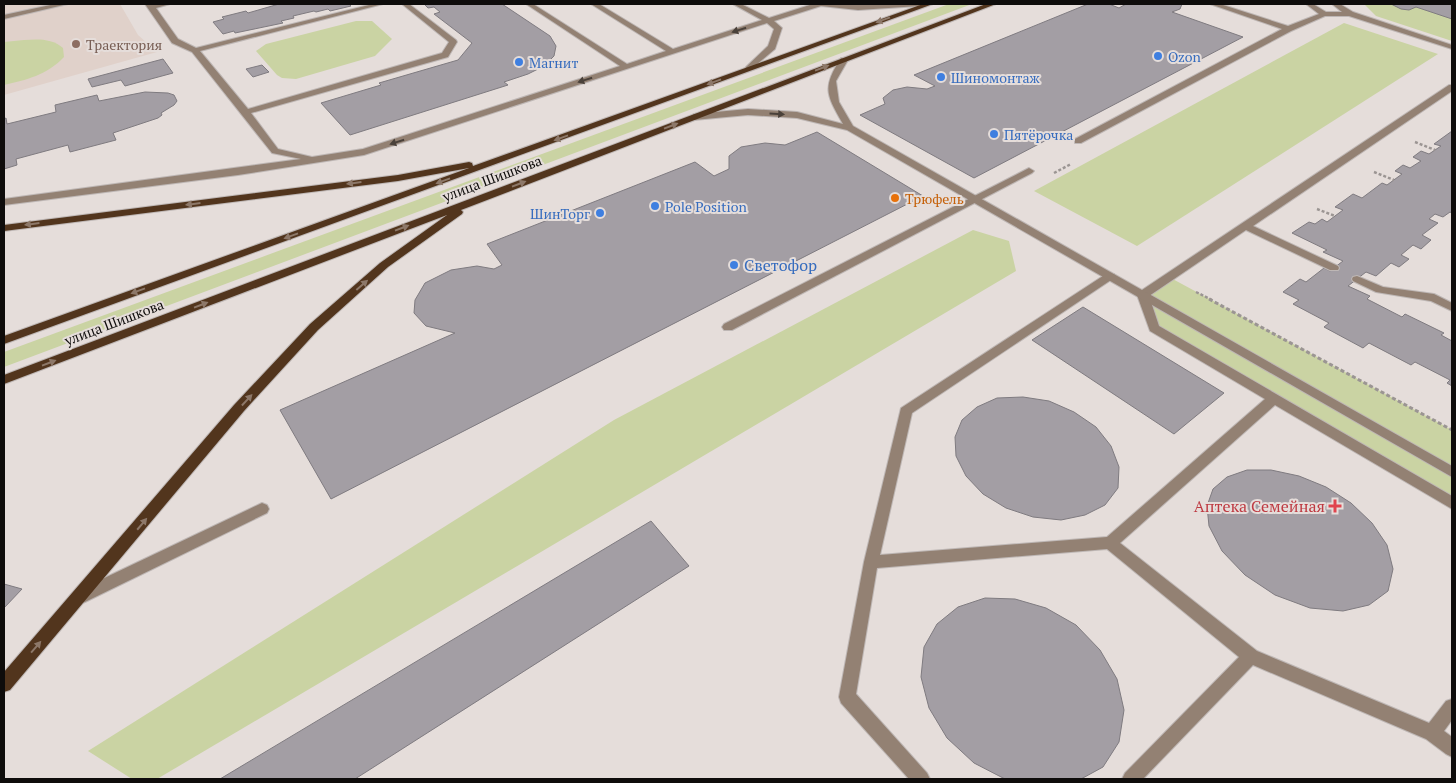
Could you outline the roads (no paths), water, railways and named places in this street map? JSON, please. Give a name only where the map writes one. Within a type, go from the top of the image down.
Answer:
[{"type":"main road","name":"улица Шишкова","points":[[4,340],[929,4]]},
{"type":"main road","name":"улица Шишкова","points":[[4,380],[992,4]]},
{"type":"main road","points":[[4,228],[398,178],[506,158]]},
{"type":"main road","points":[[4,684],[239,408],[314,327],[384,265],[473,201]]},
{"type":"street","points":[[4,17],[64,4]]},
{"type":"street","points":[[167,4],[150,6],[175,41],[195,50],[275,151],[321,160]]},
{"type":"street","points":[[195,50],[380,4]]},
{"type":"street","points":[[246,112],[445,55],[453,42],[405,4]]},
{"type":"street","points":[[529,4],[626,67]]},
{"type":"street","points":[[594,4],[673,52]]},
{"type":"street","points":[[736,4],[768,20],[778,28],[772,47],[749,69]]},
{"type":"street","points":[[4,202],[321,160],[364,152],[820,4],[840,7],[880,8],[919,4]]},
{"type":"street","points":[[1214,4],[1288,29]]},
{"type":"street","points":[[1309,4],[1324,14]]},
{"type":"street","points":[[1336,4],[1350,14],[1452,47]]},
{"type":"street","points":[[1078,141],[1288,29],[1324,14],[1350,14]]},
{"type":"street","points":[[844,60],[832,81],[836,102],[850,128]]},
{"type":"street","points":[[1143,295],[1452,87]]},
{"type":"street","points":[[694,117],[748,112],[797,115],[850,128],[1452,472]]},
{"type":"street","points":[[728,327],[1029,171]]},
{"type":"street","points":[[1246,226],[1334,268]]},
{"type":"street","points":[[921,779],[846,697],[871,562],[906,411],[1110,276]]},
{"type":"street","points":[[1357,279],[1380,290],[1434,298],[1452,307]]},
{"type":"street","points":[[1143,295],[1154,328],[1452,504]]},
{"type":"street","points":[[871,562],[1110,543],[1274,399]]},
{"type":"street","points":[[80,596],[262,509]]},
{"type":"street","points":[[1110,543],[1251,656],[1432,733],[1452,748]]},
{"type":"street","points":[[1131,779],[1251,656]]},
{"type":"street","points":[[1432,733],[1452,707]]},
{"type":"place","name":"Траектория","points":[[76,44]]},
{"type":"place","name":"Ozon","points":[[1158,56]]},
{"type":"place","name":"Магнит","points":[[519,62]]},
{"type":"place","name":"Шиномонтаж","points":[[941,77]]},
{"type":"place","name":"Пятёрочка","points":[[994,134]]},
{"type":"place","name":"Трюфель","points":[[895,198]]},
{"type":"place","name":"Pole Position","points":[[655,206]]},
{"type":"place","name":"ШинТорг","points":[[600,213]]},
{"type":"place","name":"Светофор","points":[[734,265]]},
{"type":"place","name":"Аптека Семейная","points":[[1335,506]]}]
